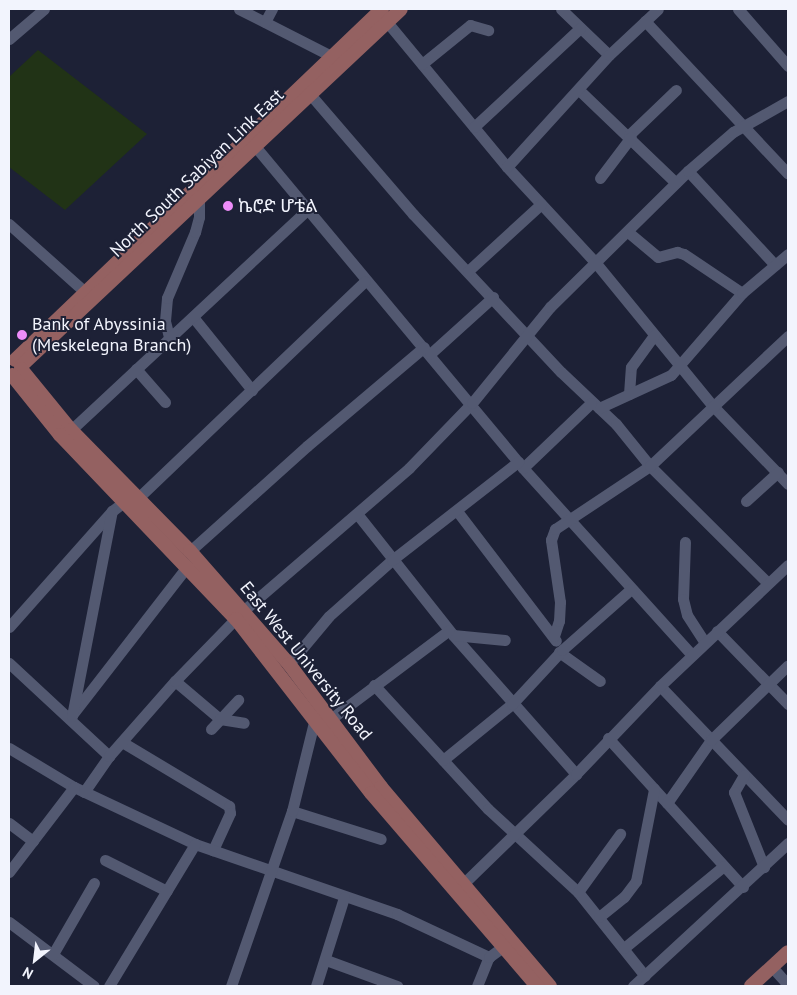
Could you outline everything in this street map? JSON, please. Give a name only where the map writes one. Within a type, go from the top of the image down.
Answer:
[{"type":"main road","name":"North South Sabiyan Link East","points":[[13,367],[84,291],[223,166],[385,15],[401,9]]},
{"type":"main road","name":"North South Sabiyan Link East","points":[[13,367],[199,196],[223,166],[254,146],[308,93],[338,60]]},
{"type":"main road","name":"East West University Road","points":[[13,367],[71,430],[187,567],[240,615],[289,664],[322,721],[381,787],[550,986]]},
{"type":"main road","name":"East West University Road","points":[[13,367],[60,434],[131,500],[190,551],[322,721],[376,800],[537,986]]},
{"type":"main road","points":[[751,986],[788,952]]},
{"type":"street","points":[[9,40],[44,9]]},
{"type":"street","points":[[239,9],[338,60]]},
{"type":"street","points":[[265,22],[272,9]]},
{"type":"street","points":[[561,9],[610,55]]},
{"type":"street","points":[[507,166],[610,55],[658,9]]},
{"type":"street","points":[[738,9],[788,66]]},
{"type":"street","points":[[385,15],[422,64],[474,127],[541,204],[595,262],[713,406],[788,484]]},
{"type":"street","points":[[645,21],[746,126],[788,174]]},
{"type":"street","points":[[422,64],[470,25],[488,30]]},
{"type":"street","points":[[474,127],[580,28]]},
{"type":"street","points":[[579,90],[630,136],[676,183]]},
{"type":"street","points":[[600,178],[630,136],[676,90]]},
{"type":"street","points":[[308,93],[413,214],[595,405],[629,438],[650,466],[768,584]]},
{"type":"street","points":[[9,872],[32,841],[175,681],[240,615],[358,515],[472,403],[527,334],[595,262],[716,145],[788,101]]},
{"type":"street","points":[[254,146],[306,210],[472,403],[521,465],[630,589],[692,655]]},
{"type":"street","points":[[688,171],[775,266]]},
{"type":"street","points":[[169,337],[164,321],[167,298],[195,232],[199,217],[199,196]]},
{"type":"street","points":[[468,271],[541,204]]},
{"type":"street","points":[[71,430],[306,210]]},
{"type":"street","points":[[9,224],[84,291]]},
{"type":"street","points":[[628,232],[658,256],[677,252],[684,254],[742,293]]},
{"type":"street","points":[[289,664],[329,616],[392,560],[521,465],[595,405],[656,383],[681,365],[742,293],[788,254]]},
{"type":"street","points":[[9,627],[112,511],[131,500],[252,390],[366,280]]},
{"type":"street","points":[[190,551],[307,446],[492,297]]},
{"type":"street","points":[[193,317],[252,390]]},
{"type":"street","points":[[629,394],[631,367],[654,335]]},
{"type":"street","points":[[554,636],[560,621],[560,602],[551,540],[555,529],[650,466],[788,336]]},
{"type":"street","points":[[136,369],[165,402]]},
{"type":"street","points":[[746,501],[778,472]]},
{"type":"street","points":[[70,718],[112,511]]},
{"type":"street","points":[[457,511],[554,636],[560,651],[600,681]]},
{"type":"street","points":[[358,515],[450,632],[576,774]]},
{"type":"street","points":[[685,542],[683,599],[687,614],[705,643]]},
{"type":"street","points":[[463,884],[576,774],[608,738],[660,686],[788,565]]},
{"type":"street","points":[[70,718],[187,567]]},
{"type":"street","points":[[443,760],[512,704],[560,651],[630,589]]},
{"type":"street","points":[[717,631],[788,704]]},
{"type":"street","points":[[231,986],[322,721],[450,632],[505,640]]},
{"type":"street","points":[[9,663],[109,756]]},
{"type":"street","points":[[667,803],[711,740],[788,665]]},
{"type":"street","points":[[175,681],[220,719],[244,724]]},
{"type":"street","points":[[374,685],[514,834],[578,892],[646,976]]},
{"type":"street","points":[[660,686],[788,820]]},
{"type":"street","points":[[211,729],[238,700]]},
{"type":"street","points":[[608,738],[743,887]]},
{"type":"street","points":[[122,742],[228,806],[230,813],[213,850]]},
{"type":"street","points":[[9,748],[79,789],[195,844],[397,914],[489,957]]},
{"type":"street","points":[[744,775],[734,792],[764,866]]},
{"type":"street","points":[[598,917],[624,896],[636,881],[654,789]]},
{"type":"street","points":[[292,811],[381,839]]},
{"type":"street","points":[[9,823],[32,841]]},
{"type":"street","points":[[578,892],[620,834]]},
{"type":"street","points":[[633,986],[743,887],[788,843]]},
{"type":"street","points":[[109,986],[195,844]]},
{"type":"street","points":[[106,860],[167,891]]},
{"type":"street","points":[[624,948],[724,866]]},
{"type":"street","points":[[53,954],[94,883]]},
{"type":"street","points":[[316,986],[326,960],[344,897]]},
{"type":"street","points":[[9,922],[94,986]]},
{"type":"street","points":[[477,986],[489,957],[503,946]]},
{"type":"street","points":[[326,960],[397,986]]},
{"type":"street","points":[[772,967],[788,985]]},
{"type":"green space","points":[[38,50],[147,134],[65,210],[9,167],[9,77]]},
{"type":"place","name":"ኬሮድ ሆቴል","points":[[228,206]]},
{"type":"place","name":"Bank of Abyssinia (Meskelegna Branch)","points":[[22,335]]}]
